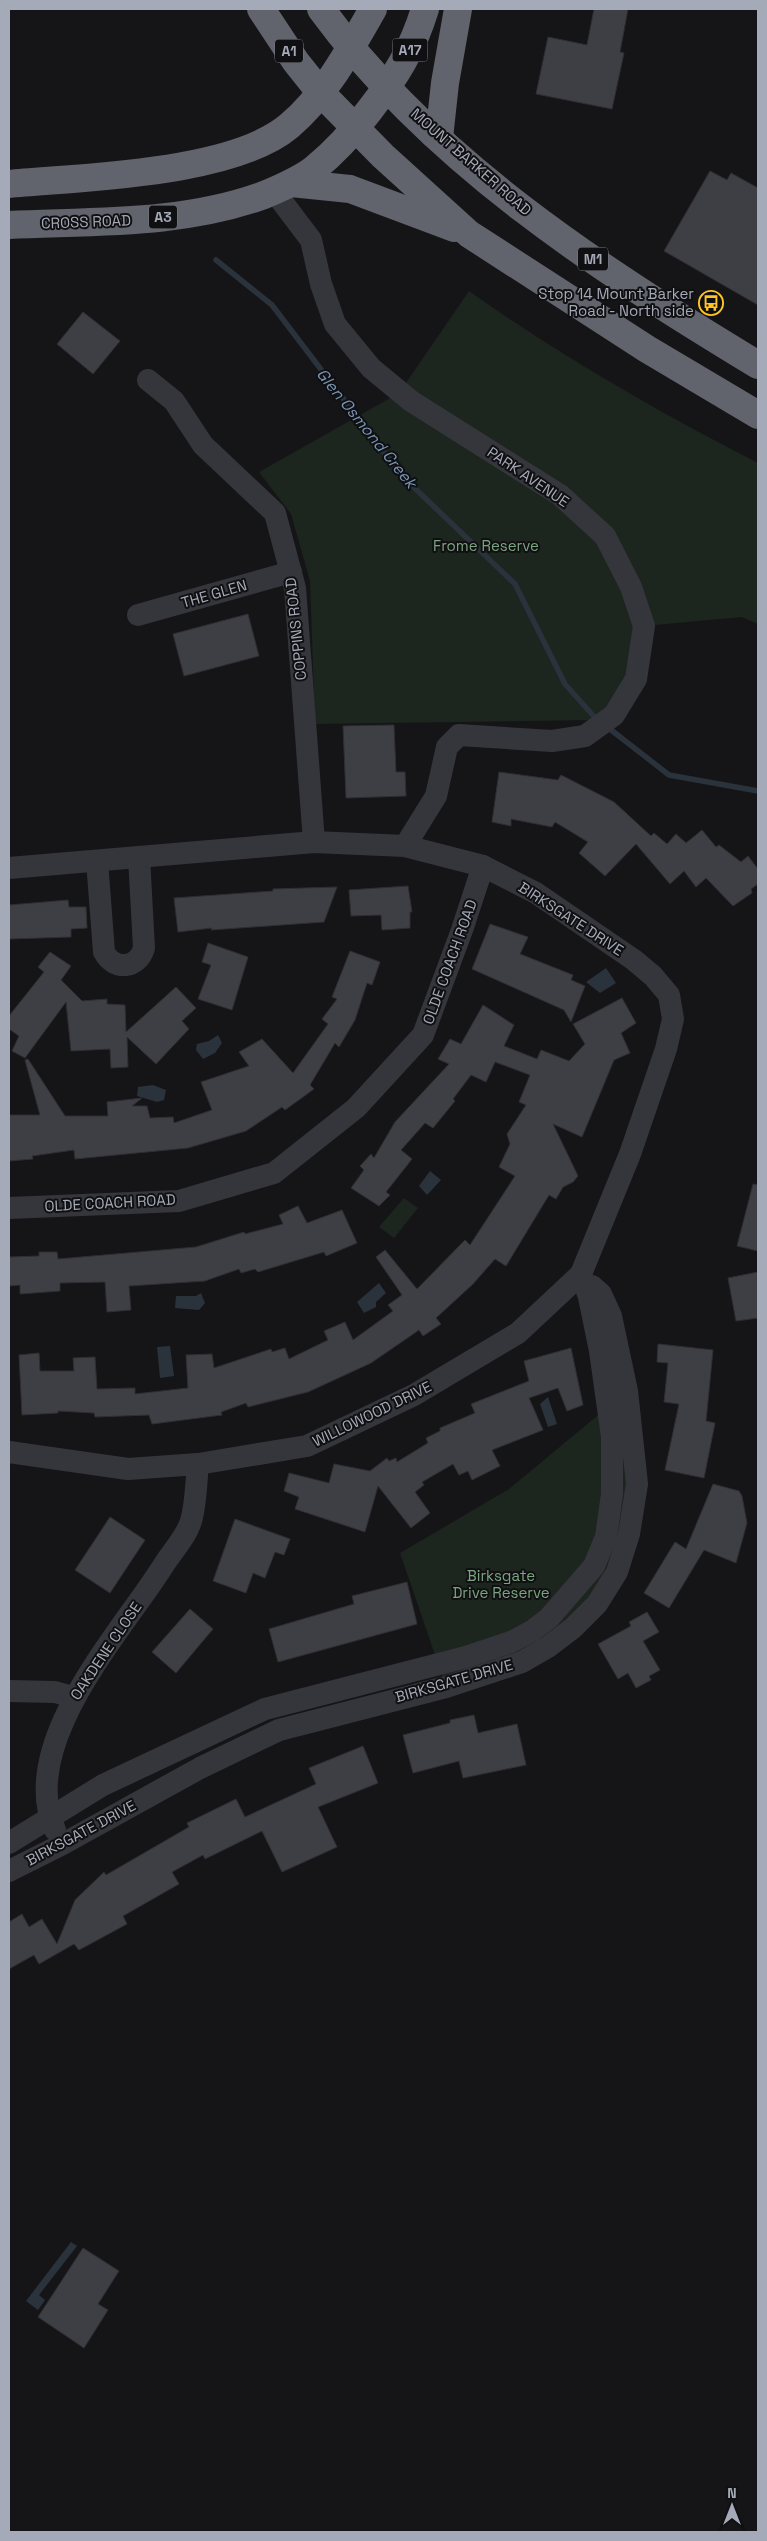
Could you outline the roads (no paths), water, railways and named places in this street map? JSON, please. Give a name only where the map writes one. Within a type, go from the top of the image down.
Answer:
[{"type":"highway","name":"A1","points":[[262,9],[296,62],[320,92],[355,129]]},
{"type":"highway","name":"MOUNT BARKER ROAD","points":[[321,9],[387,88],[439,138],[497,189],[562,238],[756,358]]},
{"type":"highway","points":[[9,184],[160,170],[226,156],[265,141],[289,126],[320,92],[352,46],[372,9]]},
{"type":"highway","name":"A17","points":[[387,88],[406,58],[425,9]]},
{"type":"highway","points":[[439,138],[444,83],[458,9]]},
{"type":"highway","name":"CROSS ROAD","points":[[9,225],[133,221],[207,211],[240,204],[280,188],[314,170],[355,129],[387,88]]},
{"type":"highway","points":[[355,129],[469,234],[648,349],[758,414]]},
{"type":"highway","points":[[280,188],[350,189],[469,234]]},
{"type":"street","name":"PARK AVENUE","points":[[280,188],[280,199],[311,240],[321,284],[335,324],[371,368],[411,401],[560,495],[605,536],[631,586],[644,626],[636,679],[614,715],[585,736],[552,741],[459,735],[447,747],[436,796],[405,846]]},
{"type":"street","name":"COPPINS ROAD","points":[[148,380],[174,402],[203,445],[275,513],[295,588],[314,842]]},
{"type":"street","name":"THE GLEN","points":[[138,616],[291,572]]},
{"type":"street","name":"BIRKSGATE DRIVE","points":[[9,868],[314,842],[405,846],[483,866],[536,893],[634,960],[653,976],[669,995],[673,1019],[666,1049],[630,1154],[581,1274],[589,1297],[600,1351],[612,1437],[612,1494],[606,1537],[594,1566],[549,1618],[532,1631],[511,1642],[466,1657],[265,1709],[103,1785],[9,1843]]},
{"type":"street","points":[[97,861],[104,952],[112,962],[126,966],[138,961],[144,948],[139,857]]},
{"type":"street","name":"OLDE COACH ROAD","points":[[9,1208],[179,1201],[274,1173],[356,1108],[423,1034],[462,930],[483,866]]},
{"type":"street","name":"BIRKSGATE DRIVE","points":[[9,1871],[61,1845],[200,1768],[280,1730],[446,1687],[522,1662],[560,1638],[597,1604],[617,1572],[628,1534],[638,1484],[629,1408],[611,1316],[601,1294],[581,1274]]},
{"type":"street","name":"WILLOWOOD DRIVE","points":[[9,1452],[128,1469],[198,1464],[307,1446],[414,1395],[518,1333],[581,1274]]},
{"type":"street","name":"OAKDENE CLOSE","points":[[61,1845],[49,1818],[46,1781],[56,1740],[73,1698],[156,1578],[191,1522],[198,1464]]},
{"type":"street","points":[[9,1691],[55,1692],[73,1698]]},
{"type":"waterway","name":"Glen Osmond Creek","points":[[216,260],[272,305],[402,476],[515,584],[565,684],[598,721]]},
{"type":"waterway","name":"Glen Osmond Creek","points":[[606,726],[669,775],[758,791]]},
{"type":"place","name":"Stop 14 Mount Barker Road - North side","points":[[711,303]]},
{"type":"park label","name":"Frome Reserve","points":[[486,546]]},
{"type":"park label","name":"Birksgate Drive Reserve","points":[[501,1584]]}]
